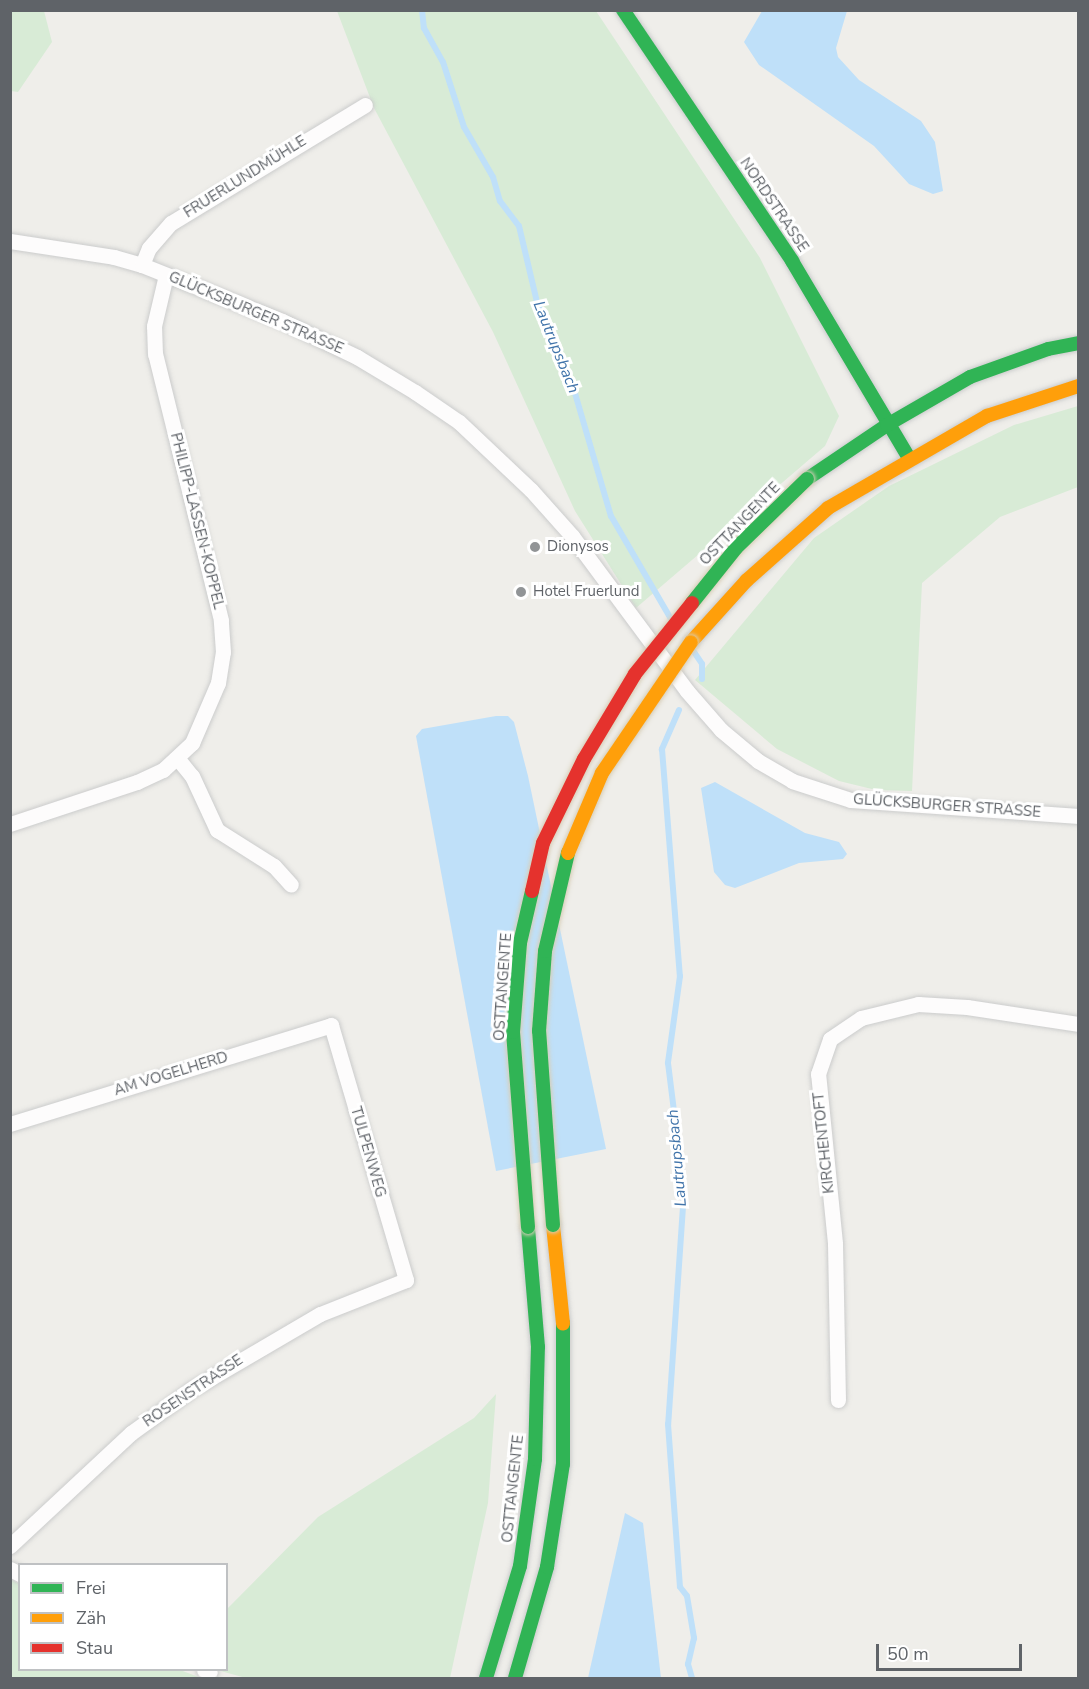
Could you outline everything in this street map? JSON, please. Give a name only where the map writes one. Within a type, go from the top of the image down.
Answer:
[{"type":"main road","name":"NORDSTRASSE","points":[[623,10],[792,261],[887,425],[909,458]]},
{"type":"main road","points":[[887,425],[969,378],[1048,349],[1078,344]]},
{"type":"main road","points":[[515,1678],[547,1567],[563,1464],[566,1350],[553,1225],[539,1031],[545,951],[566,857],[602,773],[692,642],[747,580],[828,508],[909,458],[987,416],[1078,386]]},
{"type":"main road","name":"OSTTANGENTE","points":[[486,1678],[520,1566],[535,1459],[538,1347],[513,1032],[520,943],[543,843],[584,759],[635,674],[736,548],[807,479],[887,425]]},
{"type":"street","name":"FRUERLUNDMÜHLE","points":[[142,265],[149,248],[171,223],[365,105]]},
{"type":"street","name":"GLÜCKSBURGER STRASSE","points":[[10,241],[105,255],[166,274],[282,321],[357,357],[459,422],[531,490],[572,536],[687,691],[720,730],[767,766],[792,781],[851,800],[1078,816]]},
{"type":"street","name":"PHILIPP-LASSEN-KOPPEL","points":[[10,824],[137,782],[178,759],[192,743],[209,710],[223,652],[216,594],[155,354],[154,327],[166,274]]},
{"type":"street","points":[[178,759],[192,776],[218,830],[274,866],[291,885]]},
{"type":"street","name":"KIRCHENTOFT","points":[[838,1400],[835,1243],[818,1082],[831,1039],[861,1018],[918,1004],[966,1007],[1078,1024]]},
{"type":"street","name":"AM VOGELHERD","points":[[10,1124],[331,1025]]},
{"type":"street","name":"TULPENWEG","points":[[331,1025],[405,1280]]},
{"type":"street","name":"ROSENSTRASSE","points":[[10,1546],[131,1432],[192,1389],[320,1314],[405,1280]]},
{"type":"green space","points":[[11,10],[44,11],[52,42],[18,92],[11,91]]},
{"type":"green space","name":"Lautrupsbach","points":[[337,11],[596,11],[760,258],[839,416],[825,446],[636,608],[575,511],[493,332],[374,108]]},
{"type":"green space","points":[[1078,406],[1078,487],[1000,517],[922,583],[912,791],[876,790],[839,781],[777,749],[695,680],[814,538],[889,486],[1014,425]]},
{"type":"green space","points":[[496,1394],[488,1503],[450,1678],[246,1678],[221,1671],[228,1671],[228,1608],[318,1517],[474,1418]]},
{"type":"green space","points":[[11,1579],[18,1583],[18,1671],[183,1671],[201,1678],[11,1678]]},
{"type":"water","points":[[762,11],[847,11],[836,48],[838,57],[859,80],[921,121],[935,142],[943,191],[933,194],[909,184],[874,146],[759,65],[744,42]]},
{"type":"water","points":[[508,716],[514,722],[528,776],[606,1149],[496,1171],[416,736],[422,729]]},
{"type":"water","points":[[715,782],[805,833],[839,842],[847,854],[843,859],[799,863],[735,888],[725,885],[714,872],[701,788]]},
{"type":"water","points":[[625,1513],[643,1523],[661,1678],[588,1678]]},
{"type":"waterway","name":"Lautrupsbach","points":[[422,10],[424,28],[443,62],[464,127],[493,177],[500,201],[519,226],[537,302],[572,383],[611,516],[672,621]]},
{"type":"waterway","name":"Lautrupsbach","points":[[692,649],[702,664],[702,679]]},
{"type":"waterway","name":"Lautrupsbach","points":[[679,710],[662,749],[680,976],[668,1063],[684,1192],[668,1424],[680,1587],[687,1596],[694,1638],[688,1664],[692,1678]]},
{"type":"traffic: fast","points":[[623,10],[792,261],[909,458]]},
{"type":"traffic: fast","points":[[807,479],[887,425],[970,377],[1048,349],[1078,343]]},
{"type":"traffic: fast","points":[[692,603],[736,548],[807,479]]},
{"type":"traffic: fast","points":[[553,1225],[539,1031],[545,951],[568,853]]},
{"type":"traffic: fast","points":[[528,1227],[513,1032],[520,943],[532,891]]},
{"type":"traffic: fast","points":[[486,1678],[520,1566],[535,1459],[538,1347],[528,1227]]},
{"type":"traffic: fast","points":[[515,1678],[547,1567],[563,1464],[563,1323]]},
{"type":"traffic: slow","points":[[691,642],[747,580],[828,508],[987,416],[1078,386]]},
{"type":"traffic: slow","points":[[568,853],[602,773],[691,642]]},
{"type":"traffic: slow","points":[[553,1225],[563,1323]]},
{"type":"traffic: jam","points":[[532,891],[543,843],[584,759],[635,674],[692,603]]},
{"type":"place","name":"Dionysos","points":[[535,547]]},
{"type":"place","name":"Hotel Fruerlund","points":[[521,592]]}]
